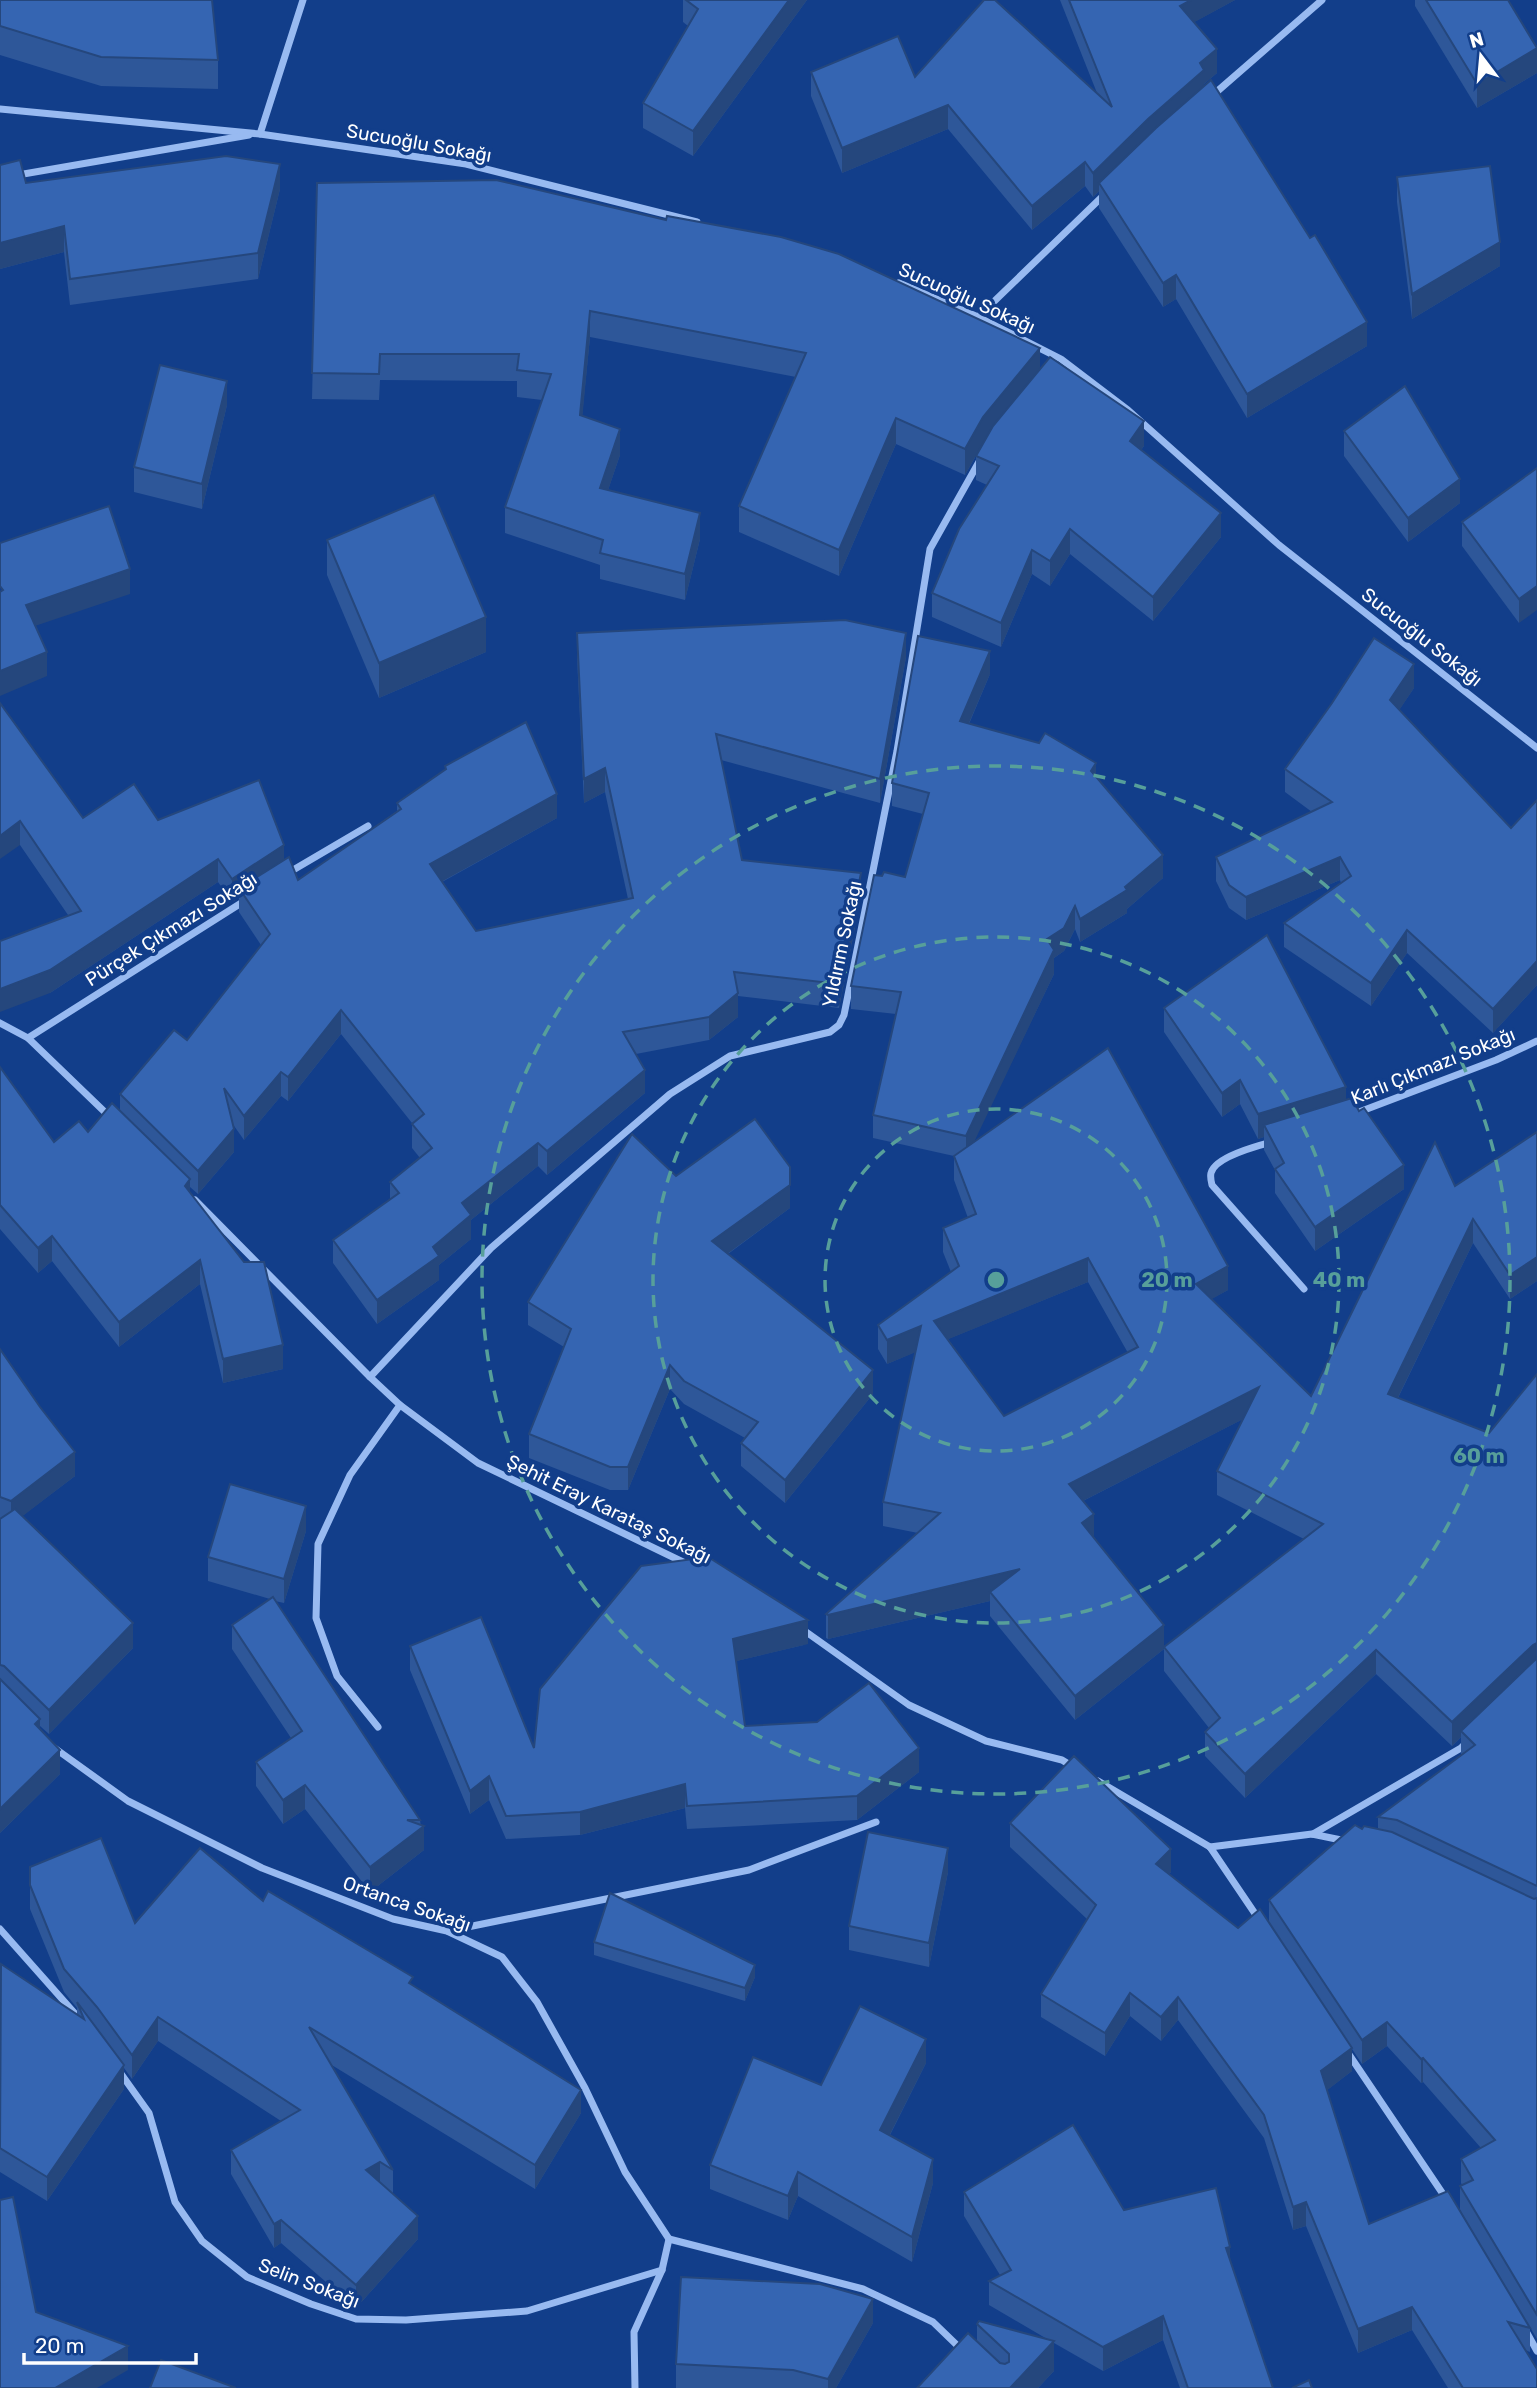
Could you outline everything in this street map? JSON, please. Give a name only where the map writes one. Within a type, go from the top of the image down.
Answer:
[{"type":"street","points":[[260,134],[303,0]]},
{"type":"street","points":[[1202,105],[1322,0]]},
{"type":"street","name":"Sucuoğlu Sokağı","points":[[0,109],[260,134],[466,164],[704,223]]},
{"type":"street","name":"Sucuoğlu Sokağı","points":[[0,178],[260,134]]},
{"type":"street","points":[[978,317],[1113,186]]},
{"type":"street","name":"Sucuoğlu Sokağı","points":[[886,279],[978,317],[1061,359],[1128,410],[1279,545],[1537,748]]},
{"type":"street","points":[[1053,368],[1061,359]]},
{"type":"street","name":"Yıldırım Sokağı","points":[[370,1377],[491,1248],[670,1094],[730,1056],[830,1032],[839,1025],[844,1015],[897,751],[930,549],[988,447]]},
{"type":"street","name":"Pürçek Çıkmazı Sokağı","points":[[285,875],[368,827]]},
{"type":"street","name":"Pürçek Çıkmazı Sokağı","points":[[27,1038],[250,897]]},
{"type":"street","points":[[0,1023],[27,1038],[116,1123]]},
{"type":"street","name":"Karlı Çıkmazı Sokağı","points":[[1349,1116],[1496,1060],[1537,1041]]},
{"type":"street","points":[[1277,1140],[1240,1152],[1216,1165],[1210,1173],[1212,1185],[1304,1289]]},
{"type":"street","name":"Şehit Eray Karataş Sokağı","points":[[184,1190],[400,1405],[478,1463],[695,1568]]},
{"type":"street","points":[[378,1727],[337,1676],[316,1618],[318,1544],[350,1475],[400,1405]]},
{"type":"street","points":[[789,1620],[909,1705],[986,1741],[1062,1760],[1210,1847],[1264,1928]]},
{"type":"street","points":[[1312,1834],[1461,1748],[1470,1739]]},
{"type":"street","name":"Ortanca Sokağı","points":[[49,1743],[128,1801],[262,1868],[393,1919],[447,1931],[502,1958],[537,2002],[585,2088],[625,2172],[669,2239]]},
{"type":"street","points":[[447,1931],[749,1870],[876,1822]]},
{"type":"street","points":[[1210,1847],[1312,1834],[1353,1842]]},
{"type":"street","points":[[0,1929],[83,2023]]},
{"type":"street","points":[[1342,2043],[1450,2206]]},
{"type":"street","name":"Selin Sokağı","points":[[114,2063],[149,2113],[175,2202],[202,2241],[247,2277],[311,2304],[356,2319],[406,2320],[527,2311],[662,2270]]},
{"type":"street","points":[[635,2388],[634,2332],[662,2270],[669,2239],[863,2289],[933,2322],[967,2355]]},
{"type":"street","points":[[1524,2328],[1537,2351]]},
{"type":"building","points":[[0,0],[212,0],[218,60],[101,57],[0,26]]},
{"type":"building","points":[[686,0],[789,0],[693,131],[643,103],[698,9]]},
{"type":"building","points":[[984,0],[995,0],[1112,107],[1069,0],[1191,0],[1180,6],[1217,49],[1200,63],[1204,70],[1148,119],[1093,173],[1085,162],[1032,206],[948,105],[842,148],[811,72],[898,36],[915,77]]},
{"type":"building","points":[[1426,0],[1508,0],[1537,48],[1477,84]]},
{"type":"building","points":[[1211,80],[1310,238],[1315,235],[1367,322],[1247,394],[1176,275],[1163,283],[1099,183]]},
{"type":"building","points":[[226,156],[280,164],[258,253],[70,279],[64,226],[0,243],[0,165],[20,160],[26,183]]},
{"type":"building","points":[[1490,166],[1500,242],[1412,294],[1397,177]]},
{"type":"building","points":[[496,180],[666,220],[667,216],[781,237],[839,254],[1040,348],[983,417],[965,449],[896,418],[839,550],[739,506],[806,353],[590,311],[580,415],[620,429],[600,488],[700,513],[685,574],[600,553],[603,540],[505,507],[551,374],[517,370],[519,354],[380,354],[379,374],[312,373],[317,183]]},
{"type":"building","points":[[1050,357],[1144,421],[1130,441],[1221,513],[1153,597],[1070,529],[1050,561],[1032,550],[1001,623],[932,593],[959,529],[999,466],[976,456],[993,426]]},
{"type":"building","points":[[160,365],[227,381],[202,484],[134,467]]},
{"type":"building","points":[[1405,386],[1460,479],[1408,518],[1344,431]]},
{"type":"building","points":[[1537,468],[1537,586],[1519,599],[1462,522]]},
{"type":"building","points":[[434,495],[486,617],[379,663],[327,540]]},
{"type":"building","points":[[109,506],[130,569],[26,605],[47,652],[0,671],[0,592],[3,590],[0,586],[0,543]]},
{"type":"building","points":[[845,620],[906,633],[880,779],[716,734],[742,860],[861,873],[839,984],[734,972],[738,993],[709,1017],[623,1032],[645,1070],[547,1151],[538,1143],[462,1203],[471,1215],[433,1247],[439,1256],[377,1300],[333,1240],[399,1193],[390,1182],[432,1148],[412,1124],[424,1114],[341,1010],[288,1077],[281,1072],[244,1116],[224,1088],[234,1129],[198,1171],[120,1094],[174,1030],[187,1040],[270,934],[239,888],[289,857],[298,880],[401,809],[397,803],[446,769],[445,766],[526,722],[557,794],[430,864],[476,931],[633,898],[605,768],[584,779],[577,633]]},
{"type":"building","points":[[918,636],[990,651],[960,721],[1039,743],[1045,733],[1096,763],[1091,771],[1163,855],[1125,887],[1127,890],[1080,919],[1075,906],[1064,928],[1047,939],[1054,950],[966,1136],[873,1115],[901,992],[851,986],[874,875],[882,876],[884,872],[905,877],[929,793],[892,783]]},
{"type":"building","points":[[1374,638],[1414,664],[1390,700],[1511,828],[1537,800],[1537,961],[1493,1009],[1407,930],[1371,983],[1284,923],[1351,876],[1340,857],[1246,897],[1229,885],[1216,857],[1332,802],[1285,769]]},
{"type":"building","points":[[0,703],[83,818],[134,784],[158,820],[259,780],[284,845],[232,879],[218,859],[50,970],[0,989],[0,941],[81,911],[20,821],[0,836]]},
{"type":"building","points":[[1267,935],[1346,1087],[1258,1114],[1240,1080],[1222,1093],[1164,1008]]},
{"type":"building","points":[[1108,1048],[1228,1266],[1196,1284],[1311,1396],[1435,1142],[1455,1186],[1537,1132],[1537,1257],[1510,1275],[1473,1219],[1388,1394],[1489,1433],[1537,1374],[1537,1643],[1452,1722],[1376,1650],[1245,1774],[1205,1732],[1220,1718],[1164,1647],[1323,1524],[1217,1471],[1259,1387],[1069,1484],[1094,1514],[1082,1523],[1164,1625],[1075,1696],[990,1592],[1020,1569],[826,1614],[940,1513],[883,1502],[921,1326],[887,1340],[878,1325],[959,1266],[943,1228],[976,1214],[954,1156]],"holes":[[[1088,1258],[1138,1347],[1004,1416],[934,1321]]]},
{"type":"building","points":[[0,1067],[54,1142],[79,1121],[88,1132],[112,1103],[190,1179],[185,1186],[244,1262],[264,1262],[283,1345],[223,1359],[200,1260],[119,1322],[52,1236],[38,1248],[0,1205]]},
{"type":"building","points":[[1352,1098],[1359,1111],[1364,1108],[1404,1165],[1315,1227],[1275,1169],[1284,1163],[1264,1125]]},
{"type":"building","points":[[755,1119],[790,1167],[790,1185],[712,1241],[873,1370],[785,1480],[741,1443],[758,1422],[684,1381],[670,1365],[628,1467],[610,1467],[529,1434],[571,1329],[528,1302],[632,1134],[676,1176]]},
{"type":"building","points":[[0,1349],[75,1452],[11,1501],[0,1497]]},
{"type":"building","points":[[230,1484],[306,1506],[284,1579],[208,1557]]},
{"type":"building","points":[[15,1509],[133,1623],[49,1710],[0,1665],[0,1519]]},
{"type":"building","points":[[708,1557],[808,1620],[733,1639],[745,1726],[817,1722],[869,1683],[919,1748],[857,1796],[687,1806],[685,1784],[580,1812],[506,1816],[489,1776],[470,1791],[410,1646],[481,1617],[534,1748],[540,1689],[641,1566]]},
{"type":"building","points":[[273,1597],[420,1820],[407,1820],[424,1826],[370,1867],[305,1785],[283,1800],[256,1762],[302,1731],[232,1625]]},
{"type":"building","points":[[1537,1658],[1537,1886],[1397,1820],[1378,1817],[1475,1745],[1461,1731]]},
{"type":"building","points":[[0,1679],[40,1719],[35,1724],[60,1750],[0,1809]]},
{"type":"building","points":[[1074,1756],[1171,1849],[1156,1864],[1238,1928],[1260,1909],[1352,2048],[1321,2071],[1369,2224],[1448,2191],[1530,2328],[1508,2322],[1537,2369],[1537,2388],[1463,2388],[1412,2307],[1358,2329],[1306,2202],[1293,2207],[1264,2115],[1178,1997],[1161,2017],[1130,1993],[1105,2033],[1041,1994],[1096,1905],[1010,1823]]},
{"type":"building","points":[[1355,1825],[1362,1829],[1364,1826],[1392,1832],[1534,1899],[1537,1898],[1537,2315],[1460,2186],[1473,2180],[1461,2159],[1495,2140],[1423,2058],[1421,2059],[1387,2022],[1362,2040],[1269,1900]]},
{"type":"building","points":[[868,1832],[948,1848],[929,1943],[849,1926]]},
{"type":"building","points":[[101,1838],[135,1923],[200,1848],[263,1901],[268,1891],[413,1977],[409,1983],[581,2090],[535,2165],[309,2027],[393,2170],[380,2162],[366,2170],[418,2216],[356,2285],[281,2220],[274,2224],[231,2150],[300,2110],[158,2017],[132,2055],[97,2007],[64,1969],[30,1885],[30,1867]]},
{"type":"building","points":[[610,1893],[755,1965],[745,1988],[594,1942]]},
{"type":"building","points":[[1,1964],[84,2019],[77,2002],[124,2065],[47,2177],[0,2148]]},
{"type":"building","points":[[860,2006],[926,2039],[880,2130],[933,2159],[912,2237],[798,2172],[788,2196],[710,2165],[753,2057],[821,2085]]},
{"type":"building","points":[[1073,2125],[1124,2210],[1216,2188],[1230,2247],[1226,2248],[1273,2388],[1188,2388],[1163,2316],[1103,2347],[989,2281],[1011,2270],[964,2192]]},
{"type":"building","points":[[13,2197],[36,2312],[128,2346],[55,2388],[0,2388],[0,2200]]},
{"type":"building","points":[[681,2277],[820,2284],[873,2299],[828,2379],[793,2370],[676,2364]]},
{"type":"building","points":[[979,2321],[1054,2341],[1010,2388],[917,2388],[968,2333],[1000,2363],[1009,2362],[1009,2354],[977,2324]]},
{"type":"building","points":[[161,2360],[236,2388],[150,2388]]},
{"type":"building","points":[[1309,2380],[1312,2388],[1292,2388]]}]
